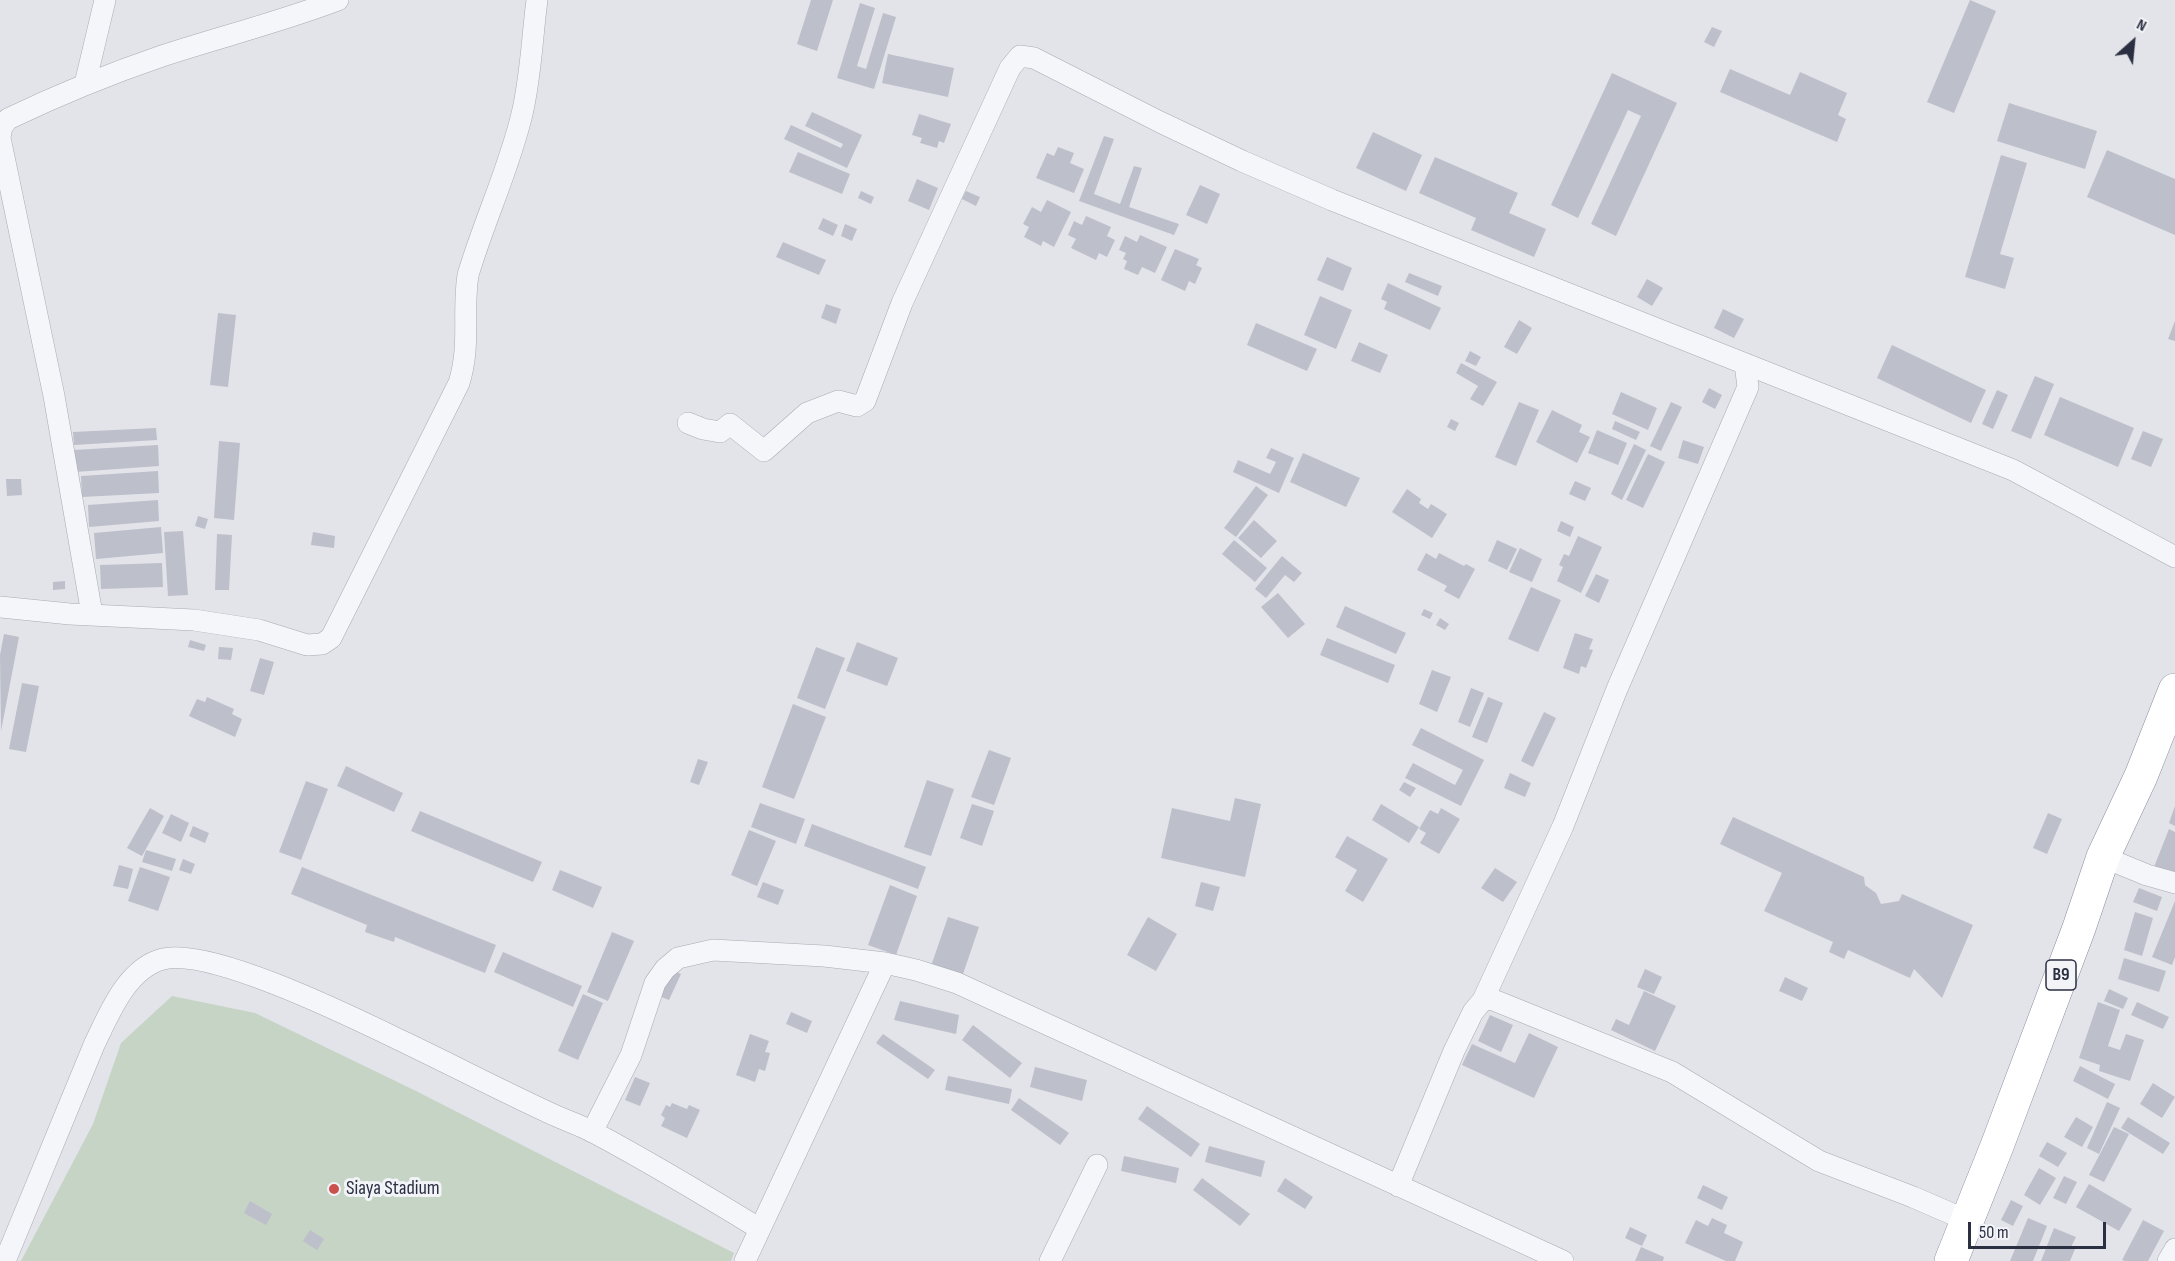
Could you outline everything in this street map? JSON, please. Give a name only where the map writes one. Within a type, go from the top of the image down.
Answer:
[{"type":"highway","name":"B9","points":[[1956,1259],[1966,1220],[1997,1146],[2079,928],[2103,857],[2141,776],[2175,690]]},
{"type":"street","points":[[85,84],[105,0]]},
{"type":"street","points":[[92,614],[50,375],[0,137],[2,127],[8,119],[85,84],[162,56],[338,0]]},
{"type":"street","points":[[0,607],[228,624],[307,645],[322,644],[331,638],[459,383],[465,363],[468,275],[513,147],[522,113],[529,78],[537,0]]},
{"type":"street","points":[[688,423],[720,432],[730,424],[764,451],[807,413],[838,401],[857,406],[865,401],[902,303],[1010,68],[1020,56],[1043,62],[1181,132],[1332,200],[2013,470],[2175,557]]},
{"type":"street","points":[[1398,1186],[1454,1051],[1473,1012],[1484,1000],[1563,826],[1612,699],[1748,387],[1745,364]]},
{"type":"street","points":[[2103,857],[2147,875],[2175,883]]},
{"type":"street","points":[[592,1132],[632,1055],[655,983],[665,969],[678,958],[713,950],[824,956],[885,963],[957,983],[1563,1261]]},
{"type":"street","points":[[5,1261],[104,1023],[128,984],[146,966],[165,959],[187,958],[221,966],[325,1005],[592,1132],[711,1198],[760,1229]]},
{"type":"street","points":[[745,1261],[885,963]]},
{"type":"street","points":[[1484,1000],[1498,1001],[1672,1072],[1819,1161],[1966,1220]]},
{"type":"street","points":[[1050,1261],[1097,1165]]},
{"type":"street","points":[[2168,1261],[2175,1249]]},
{"type":"green space","name":"Siaya Stadium","points":[[172,996],[255,1013],[416,1091],[734,1253],[731,1261],[21,1261],[93,1124],[121,1043]]},
{"type":"building","points":[[811,0],[833,0],[817,51],[797,44]]},
{"type":"building","points":[[1970,0],[1996,11],[1954,113],[1927,102]]},
{"type":"building","points":[[860,3],[875,8],[857,66],[866,69],[883,13],[896,17],[874,89],[837,78]]},
{"type":"building","points":[[1712,27],[1722,31],[1714,47],[1704,42]]},
{"type":"building","points":[[888,54],[954,68],[948,97],[882,83]]},
{"type":"building","points":[[1730,69],[1790,95],[1800,72],[1847,93],[1838,115],[1846,119],[1837,142],[1720,92]]},
{"type":"building","points":[[1612,73],[1677,103],[1616,236],[1591,224],[1641,116],[1628,110],[1578,218],[1551,205]]},
{"type":"building","points":[[2009,103],[2097,131],[2085,169],[1997,141]]},
{"type":"building","points":[[812,112],[862,135],[847,168],[784,139],[791,125],[841,148],[843,144],[805,126]]},
{"type":"building","points":[[919,114],[951,124],[944,143],[939,141],[937,148],[920,143],[922,138],[912,135]]},
{"type":"building","points":[[1373,132],[1422,155],[1406,191],[1356,168]]},
{"type":"building","points":[[1104,136],[1114,139],[1094,194],[1120,204],[1134,166],[1142,168],[1129,207],[1179,224],[1174,235],[1079,201]]},
{"type":"building","points":[[1058,147],[1074,153],[1070,163],[1084,169],[1074,193],[1036,178],[1047,153],[1054,156]]},
{"type":"building","points":[[2107,150],[2175,179],[2175,235],[2087,197]]},
{"type":"building","points":[[798,152],[850,174],[842,194],[789,172]]},
{"type":"building","points":[[2001,155],[2027,163],[2000,254],[2014,258],[2005,289],[1965,277]]},
{"type":"building","points":[[1435,157],[1518,193],[1509,213],[1546,229],[1534,257],[1471,230],[1476,218],[1419,193]]},
{"type":"building","points":[[917,179],[938,188],[929,210],[908,201]]},
{"type":"building","points":[[1200,185],[1220,194],[1207,224],[1186,215]]},
{"type":"building","points":[[861,191],[874,197],[871,204],[858,198]]},
{"type":"building","points":[[966,191],[980,197],[976,206],[962,199]]},
{"type":"building","points":[[1047,200],[1071,212],[1054,247],[1043,241],[1041,246],[1024,237],[1029,227],[1023,224],[1032,207],[1041,212]]},
{"type":"building","points":[[1086,216],[1111,227],[1107,236],[1115,240],[1107,257],[1099,253],[1096,260],[1071,248],[1076,239],[1068,235],[1074,221],[1082,225]]},
{"type":"building","points":[[823,218],[838,225],[833,236],[818,229]]},
{"type":"building","points":[[845,224],[857,229],[852,241],[841,236]]},
{"type":"building","points":[[1140,235],[1167,247],[1155,273],[1142,267],[1138,275],[1124,269],[1127,261],[1123,259],[1126,253],[1119,250],[1125,236],[1137,242]]},
{"type":"building","points":[[783,242],[826,260],[819,275],[776,257]]},
{"type":"building","points":[[1175,249],[1199,259],[1196,265],[1202,268],[1195,284],[1189,281],[1185,291],[1161,280]]},
{"type":"building","points":[[1327,257],[1352,268],[1343,291],[1317,280]]},
{"type":"building","points":[[1409,273],[1442,286],[1438,296],[1405,282]]},
{"type":"building","points":[[1647,279],[1663,288],[1652,306],[1637,297]]},
{"type":"building","points":[[1388,283],[1441,308],[1430,330],[1384,309],[1387,302],[1381,299]]},
{"type":"building","points":[[1320,296],[1352,310],[1336,349],[1304,335]]},
{"type":"building","points":[[826,304],[841,309],[836,324],[821,318]]},
{"type":"building","points":[[1723,309],[1744,319],[1734,338],[1714,328]]},
{"type":"building","points":[[218,313],[236,315],[228,387],[210,385]]},
{"type":"building","points":[[1519,320],[1532,328],[1517,354],[1504,347]]},
{"type":"building","points":[[2175,321],[2175,341],[2168,339]]},
{"type":"building","points":[[1256,323],[1317,349],[1307,371],[1247,345]]},
{"type":"building","points":[[1359,342],[1388,355],[1380,373],[1351,361]]},
{"type":"building","points":[[1892,345],[1986,390],[1971,423],[1877,378]]},
{"type":"building","points":[[1470,351],[1481,357],[1476,366],[1465,361]]},
{"type":"building","points":[[1461,363],[1497,382],[1483,406],[1470,399],[1478,386],[1456,373]]},
{"type":"building","points":[[2035,376],[2054,384],[2031,439],[2011,431]]},
{"type":"building","points":[[1709,388],[1722,395],[1715,409],[1702,402]]},
{"type":"building","points":[[1997,390],[2008,395],[1993,429],[1982,424]]},
{"type":"building","points":[[1621,392],[1657,408],[1648,430],[1612,414]]},
{"type":"building","points":[[2060,397],[2134,428],[2118,467],[2044,435]]},
{"type":"building","points":[[1519,402],[1539,410],[1516,466],[1495,457]]},
{"type":"building","points":[[1671,402],[1682,407],[1661,451],[1650,446]]},
{"type":"building","points":[[1552,410],[1582,425],[1579,432],[1590,437],[1577,463],[1536,442]]},
{"type":"building","points":[[1451,419],[1459,423],[1455,431],[1447,427]]},
{"type":"building","points":[[1615,421],[1640,432],[1636,440],[1612,429]]},
{"type":"building","points":[[156,428],[157,440],[74,445],[73,432]]},
{"type":"building","points":[[1597,430],[1627,443],[1618,465],[1588,453]]},
{"type":"building","points":[[2143,431],[2163,439],[2151,467],[2131,459]]},
{"type":"building","points":[[1683,440],[1704,447],[1698,464],[1678,458]]},
{"type":"building","points":[[219,441],[240,443],[234,520],[214,518]]},
{"type":"building","points":[[1634,444],[1646,450],[1622,500],[1611,494]]},
{"type":"building","points":[[158,445],[159,466],[75,472],[74,450]]},
{"type":"building","points":[[1271,448],[1294,458],[1279,493],[1233,472],[1238,460],[1270,474],[1276,462],[1266,458]]},
{"type":"building","points":[[1303,453],[1360,478],[1346,507],[1290,482]]},
{"type":"building","points":[[1648,454],[1665,462],[1643,508],[1626,500]]},
{"type":"building","points":[[158,471],[159,493],[82,497],[81,476]]},
{"type":"building","points":[[6,479],[21,479],[22,495],[7,496]]},
{"type":"building","points":[[1575,481],[1591,488],[1585,501],[1569,494]]},
{"type":"building","points":[[1256,486],[1268,495],[1236,537],[1224,528]]},
{"type":"building","points":[[1407,489],[1421,499],[1419,503],[1428,509],[1431,504],[1447,514],[1432,538],[1392,512]]},
{"type":"building","points":[[158,500],[159,521],[89,527],[88,505]]},
{"type":"building","points":[[198,516],[208,519],[205,529],[195,526]]},
{"type":"building","points":[[1254,520],[1277,541],[1261,558],[1238,538]]},
{"type":"building","points":[[1561,521],[1574,527],[1570,537],[1557,531]]},
{"type":"building","points":[[161,527],[163,553],[96,559],[94,533]]},
{"type":"building","points":[[183,531],[188,595],[168,596],[164,532]]},
{"type":"building","points":[[313,532],[335,536],[334,548],[311,545]]},
{"type":"building","points":[[217,534],[232,535],[229,590],[215,590]]},
{"type":"building","points":[[1578,536],[1602,547],[1581,593],[1557,581],[1563,567],[1559,565],[1564,554],[1569,556]]},
{"type":"building","points":[[1234,540],[1267,568],[1255,582],[1222,554]]},
{"type":"building","points":[[1497,540],[1517,549],[1507,570],[1488,561]]},
{"type":"building","points":[[1520,548],[1542,559],[1532,582],[1509,572]]},
{"type":"building","points":[[1426,553],[1436,559],[1439,553],[1475,569],[1459,599],[1444,591],[1447,586],[1417,570]]},
{"type":"building","points":[[1282,556],[1302,573],[1294,582],[1285,575],[1266,598],[1255,589]]},
{"type":"building","points":[[162,563],[163,587],[101,589],[100,565]]},
{"type":"building","points":[[1596,574],[1609,580],[1599,603],[1585,596]]},
{"type":"building","points":[[65,581],[65,589],[53,590],[53,582]]},
{"type":"building","points":[[1531,587],[1561,600],[1538,652],[1508,639]]},
{"type":"building","points":[[1278,593],[1305,624],[1288,638],[1261,607]]},
{"type":"building","points":[[1345,606],[1406,633],[1396,654],[1336,627]]},
{"type":"building","points":[[1424,609],[1433,613],[1430,619],[1421,615]]},
{"type":"building","points":[[1440,618],[1449,624],[1445,630],[1436,625]]},
{"type":"building","points":[[1575,633],[1593,639],[1589,649],[1593,650],[1586,668],[1581,666],[1579,674],[1563,668]]},
{"type":"building","points":[[4,634],[19,637],[1,731],[0,655]]},
{"type":"building","points":[[1327,638],[1395,665],[1388,683],[1320,655]]},
{"type":"building","points":[[190,640],[206,645],[204,651],[188,647]]},
{"type":"building","points":[[857,642],[898,658],[887,686],[846,671]]},
{"type":"building","points":[[219,647],[233,648],[231,660],[218,659]]},
{"type":"building","points":[[816,647],[845,658],[825,709],[797,698]]},
{"type":"building","points":[[260,658],[274,662],[264,695],[250,691]]},
{"type":"building","points":[[1432,670],[1451,677],[1437,712],[1419,704]]},
{"type":"building","points":[[22,683],[39,686],[26,752],[9,749]]},
{"type":"building","points":[[1471,688],[1484,693],[1470,727],[1458,722]]},
{"type":"building","points":[[207,697],[234,709],[232,714],[242,719],[235,737],[189,716],[197,699],[205,702]]},
{"type":"building","points":[[1488,697],[1503,703],[1487,743],[1472,737]]},
{"type":"building","points":[[793,704],[826,717],[794,799],[762,787]]},
{"type":"building","points":[[1544,712],[1556,718],[1533,767],[1521,761]]},
{"type":"building","points":[[1421,728],[1484,760],[1461,806],[1405,778],[1413,763],[1455,785],[1463,770],[1412,745]]},
{"type":"building","points":[[989,750],[1011,758],[994,805],[971,797]]},
{"type":"building","points":[[698,759],[708,762],[699,785],[690,782]]},
{"type":"building","points":[[346,766],[403,793],[394,812],[337,786]]},
{"type":"building","points":[[1510,773],[1531,783],[1525,797],[1504,788]]},
{"type":"building","points":[[927,780],[954,789],[931,856],[904,847]]},
{"type":"building","points":[[306,781],[328,789],[301,860],[279,852]]},
{"type":"building","points":[[1404,782],[1416,788],[1410,797],[1399,790]]},
{"type":"building","points":[[1235,798],[1261,804],[1245,877],[1161,858],[1172,808],[1230,821]]},
{"type":"building","points":[[760,803],[805,819],[796,844],[751,827]]},
{"type":"building","points":[[972,804],[994,811],[982,846],[960,838]]},
{"type":"building","points":[[1381,804],[1419,827],[1409,843],[1372,820]]},
{"type":"building","points":[[2175,806],[2175,826],[2169,823]]},
{"type":"building","points":[[150,808],[164,816],[142,856],[127,848]]},
{"type":"building","points":[[1441,808],[1460,819],[1439,854],[1420,843],[1426,833],[1419,829],[1430,810],[1438,814]]},
{"type":"building","points":[[420,811],[542,862],[533,882],[411,831]]},
{"type":"building","points":[[2048,813],[2062,819],[2047,854],[2033,848]]},
{"type":"building","points":[[171,814],[189,823],[181,842],[162,833]]},
{"type":"building","points":[[1733,817],[1864,877],[1865,885],[1876,893],[1881,904],[1899,901],[1902,894],[1973,925],[1942,998],[1914,969],[1910,978],[1848,950],[1844,959],[1829,952],[1833,942],[1764,911],[1782,873],[1720,844]]},
{"type":"building","points":[[812,824],[926,867],[918,889],[804,846]]},
{"type":"building","points":[[193,826],[209,833],[205,843],[189,836]]},
{"type":"building","points":[[2169,829],[2175,832],[2175,876],[2154,867]]},
{"type":"building","points":[[749,830],[776,841],[757,886],[731,875]]},
{"type":"building","points":[[1347,836],[1388,859],[1363,902],[1345,891],[1357,870],[1335,857]]},
{"type":"building","points":[[146,850],[176,859],[172,871],[142,862]]},
{"type":"building","points":[[183,859],[195,864],[191,874],[179,870]]},
{"type":"building","points":[[119,865],[133,869],[128,889],[113,886]]},
{"type":"building","points":[[140,867],[170,877],[158,911],[128,901]]},
{"type":"building","points":[[302,867],[496,945],[485,973],[395,937],[394,942],[365,932],[367,925],[291,894]]},
{"type":"building","points":[[1495,868],[1517,882],[1503,902],[1481,888]]},
{"type":"building","points":[[560,870],[602,887],[593,908],[552,890]]},
{"type":"building","points":[[763,882],[784,890],[778,905],[757,897]]},
{"type":"building","points":[[1201,882],[1220,887],[1213,911],[1195,906]]},
{"type":"building","points":[[890,885],[917,896],[896,955],[868,945]]},
{"type":"building","points":[[2139,888],[2162,897],[2157,911],[2133,902]]},
{"type":"building","points":[[2175,901],[2175,957],[2172,965],[2152,957]]},
{"type":"building","points":[[2135,912],[2153,918],[2142,956],[2124,950]]},
{"type":"building","points":[[948,917],[979,927],[962,977],[931,966]]},
{"type":"building","points":[[1148,917],[1177,934],[1156,971],[1127,955]]},
{"type":"building","points":[[612,932],[634,941],[608,1001],[587,992]]},
{"type":"building","points":[[503,952],[582,986],[573,1007],[494,972]]},
{"type":"building","points":[[2124,958],[2166,971],[2159,992],[2118,979]]},
{"type":"building","points":[[670,969],[681,974],[669,1000],[659,996]]},
{"type":"building","points":[[1645,969],[1662,977],[1654,994],[1637,987]]},
{"type":"building","points":[[1785,977],[1808,988],[1802,1001],[1779,991]]},
{"type":"building","points":[[2109,989],[2128,998],[2123,1009],[2104,1001]]},
{"type":"building","points":[[1644,991],[1676,1006],[1655,1051],[1611,1030],[1616,1019],[1629,1025]]},
{"type":"building","points":[[583,994],[603,1003],[578,1060],[558,1051]]},
{"type":"building","points":[[900,1001],[959,1015],[956,1034],[894,1020]]},
{"type":"building","points":[[2098,1002],[2120,1010],[2108,1046],[2120,1050],[2126,1034],[2144,1040],[2130,1081],[2099,1071],[2100,1065],[2079,1058]]},
{"type":"building","points":[[2137,1002],[2169,1017],[2163,1029],[2131,1015]]},
{"type":"building","points":[[791,1012],[812,1021],[807,1033],[786,1024]]},
{"type":"building","points":[[1490,1015],[1513,1025],[1501,1052],[1478,1041]]},
{"type":"building","points":[[973,1025],[1022,1063],[1010,1078],[962,1040]]},
{"type":"building","points":[[1529,1033],[1558,1047],[1534,1098],[1462,1065],[1472,1044],[1515,1063]]},
{"type":"building","points":[[750,1034],[769,1041],[765,1052],[770,1053],[765,1071],[759,1069],[755,1082],[736,1075]]},
{"type":"building","points":[[883,1034],[935,1070],[928,1079],[876,1043]]},
{"type":"building","points":[[2080,1066],[2115,1084],[2108,1099],[2073,1081]]},
{"type":"building","points":[[1035,1067],[1087,1080],[1082,1101],[1030,1087]]},
{"type":"building","points":[[948,1076],[1012,1089],[1009,1104],[945,1090]]},
{"type":"building","points":[[635,1077],[650,1083],[640,1106],[625,1100]]},
{"type":"building","points":[[2153,1083],[2175,1097],[2162,1118],[2140,1104]]},
{"type":"building","points":[[1019,1098],[1069,1133],[1060,1145],[1011,1110]]},
{"type":"building","points":[[2107,1102],[2120,1108],[2099,1154],[2087,1148]]},
{"type":"building","points":[[672,1103],[687,1109],[689,1105],[700,1110],[687,1138],[661,1126],[665,1118],[661,1115],[666,1105],[670,1107]]},
{"type":"building","points":[[1147,1106],[1200,1144],[1191,1157],[1138,1119]]},
{"type":"building","points":[[2076,1117],[2093,1127],[2082,1147],[2064,1137]]},
{"type":"building","points":[[2128,1117],[2170,1143],[2163,1154],[2121,1128]]},
{"type":"building","points":[[2114,1127],[2129,1134],[2104,1182],[2089,1175]]},
{"type":"building","points":[[2047,1142],[2067,1153],[2058,1167],[2039,1156]]},
{"type":"building","points":[[1209,1146],[1265,1161],[1261,1177],[1205,1162]]},
{"type":"building","points":[[1124,1156],[1179,1168],[1176,1183],[1121,1171]]},
{"type":"building","points":[[2039,1168],[2056,1178],[2040,1205],[2024,1195]]},
{"type":"building","points":[[2064,1176],[2077,1182],[2066,1204],[2053,1198]]},
{"type":"building","points":[[1202,1178],[1250,1214],[1240,1226],[1193,1190]]},
{"type":"building","points":[[1285,1178],[1313,1197],[1305,1209],[1277,1191]]},
{"type":"building","points":[[2089,1184],[2132,1209],[2119,1231],[2076,1207]]},
{"type":"building","points":[[1703,1185],[1728,1197],[1722,1210],[1697,1198]]},
{"type":"building","points":[[2011,1200],[2023,1206],[2013,1226],[2001,1220]]},
{"type":"building","points":[[250,1201],[272,1214],[266,1225],[244,1213]]},
{"type":"building","points":[[1712,1218],[1727,1225],[1724,1233],[1743,1242],[1735,1261],[1726,1261],[1685,1243],[1696,1220],[1708,1226]]},
{"type":"building","points":[[2028,1218],[2047,1226],[2033,1261],[2010,1261]]},
{"type":"building","points":[[2143,1220],[2164,1231],[2148,1261],[2122,1260]]},
{"type":"building","points":[[1630,1227],[1647,1235],[1642,1246],[1625,1238]]},
{"type":"building","points":[[2054,1228],[2076,1237],[2071,1247],[2075,1249],[2070,1261],[2041,1261]]},
{"type":"building","points":[[310,1230],[324,1239],[317,1250],[303,1241]]},
{"type":"building","points":[[1641,1247],[1664,1257],[1663,1261],[1635,1261]]},
{"type":"place","name":"Siaya Stadium","points":[[334,1189]]}]
